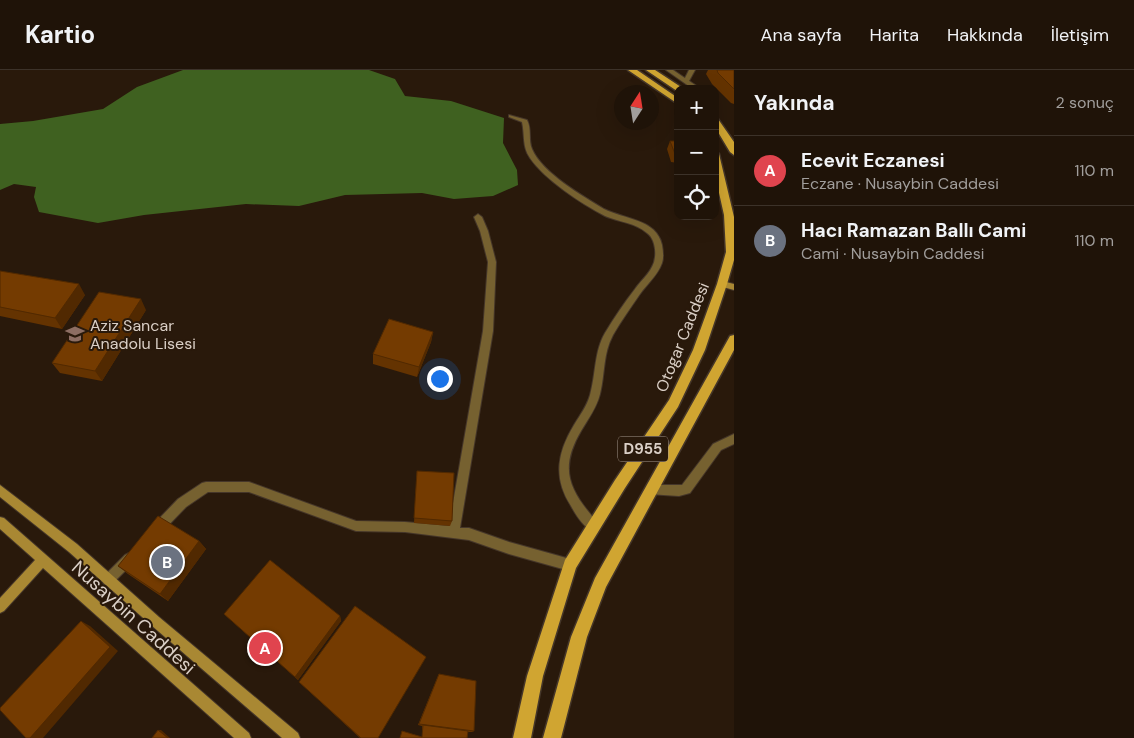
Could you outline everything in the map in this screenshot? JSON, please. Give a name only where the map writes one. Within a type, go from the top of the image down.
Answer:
[{"type":"main road","points":[[632,70],[674,99]]},
{"type":"main road","points":[[650,70],[674,85]]},
{"type":"main road","points":[[719,127],[731,144],[734,152]]},
{"type":"main road","name":"Otogar Caddesi","points":[[522,738],[535,676],[570,565],[593,526],[674,403],[728,285],[731,252],[729,215],[719,171]]},
{"type":"main road","name":"D955","points":[[552,738],[579,637],[600,582],[734,339]]},
{"type":"main road","name":"Nusaybin Caddesi","points":[[0,490],[73,548],[293,738]]},
{"type":"main road","name":"Nusaybin Caddesi","points":[[0,522],[244,738]]},
{"type":"main road","points":[[0,607],[43,560]]},
{"type":"street","points":[[669,70],[679,72],[693,85]]},
{"type":"street","points":[[686,80],[692,70]]},
{"type":"street","points":[[511,116],[525,121],[528,128],[528,149],[536,161],[563,185],[588,203],[608,214],[645,227],[656,238],[658,244],[660,258],[656,267],[638,290],[607,339],[598,386],[590,408],[572,439],[564,465],[564,479],[568,495],[593,526]]},
{"type":"street","points":[[454,532],[488,331],[492,262],[478,216]]},
{"type":"street","points":[[652,490],[678,491],[686,489],[718,448],[734,439]]},
{"type":"street","points":[[149,538],[182,503],[206,487],[249,487],[356,526],[405,527],[469,534],[509,548],[570,565]]},
{"type":"street","points":[[108,580],[135,552]]},
{"type":"green space","points":[[183,70],[369,70],[395,79],[405,96],[451,101],[504,118],[503,143],[517,170],[518,185],[493,196],[454,199],[422,193],[345,195],[299,206],[246,204],[144,215],[98,223],[39,212],[34,197],[36,187],[14,184],[0,190],[0,124],[33,121],[103,109],[137,87]]},
{"type":"building","points":[[717,70],[734,70],[734,89],[718,73]]},
{"type":"building","points":[[670,141],[674,141],[674,151]]},
{"type":"building","points":[[0,271],[79,284],[55,318],[0,307]]},
{"type":"building","points":[[99,292],[141,299],[95,371],[52,363]]},
{"type":"building","points":[[389,319],[433,332],[419,367],[373,354]]},
{"type":"building","points":[[417,471],[454,473],[452,521],[414,518]]},
{"type":"building","points":[[158,516],[199,541],[160,594],[118,566]]},
{"type":"building","points":[[270,560],[340,616],[295,677],[224,614]]},
{"type":"building","points":[[355,606],[426,657],[378,738],[361,738],[299,682]]},
{"type":"building","points":[[81,621],[110,647],[30,738],[26,738],[0,708]]},
{"type":"building","points":[[439,674],[476,681],[474,731],[419,724]]},
{"type":"building","points":[[423,725],[468,731],[467,738],[400,738],[402,731],[422,737]]},
{"type":"building","points":[[158,730],[168,738],[152,738]]},
{"type":"place","name":"Aziz Sancar Anadolu Lisesi","points":[[75,334]]},
{"type":"place","name":"Hacı Ramazan Ballı Cami","points":[[167,562]]},
{"type":"place","name":"Ecevit Eczanesi","points":[[265,648]]}]
